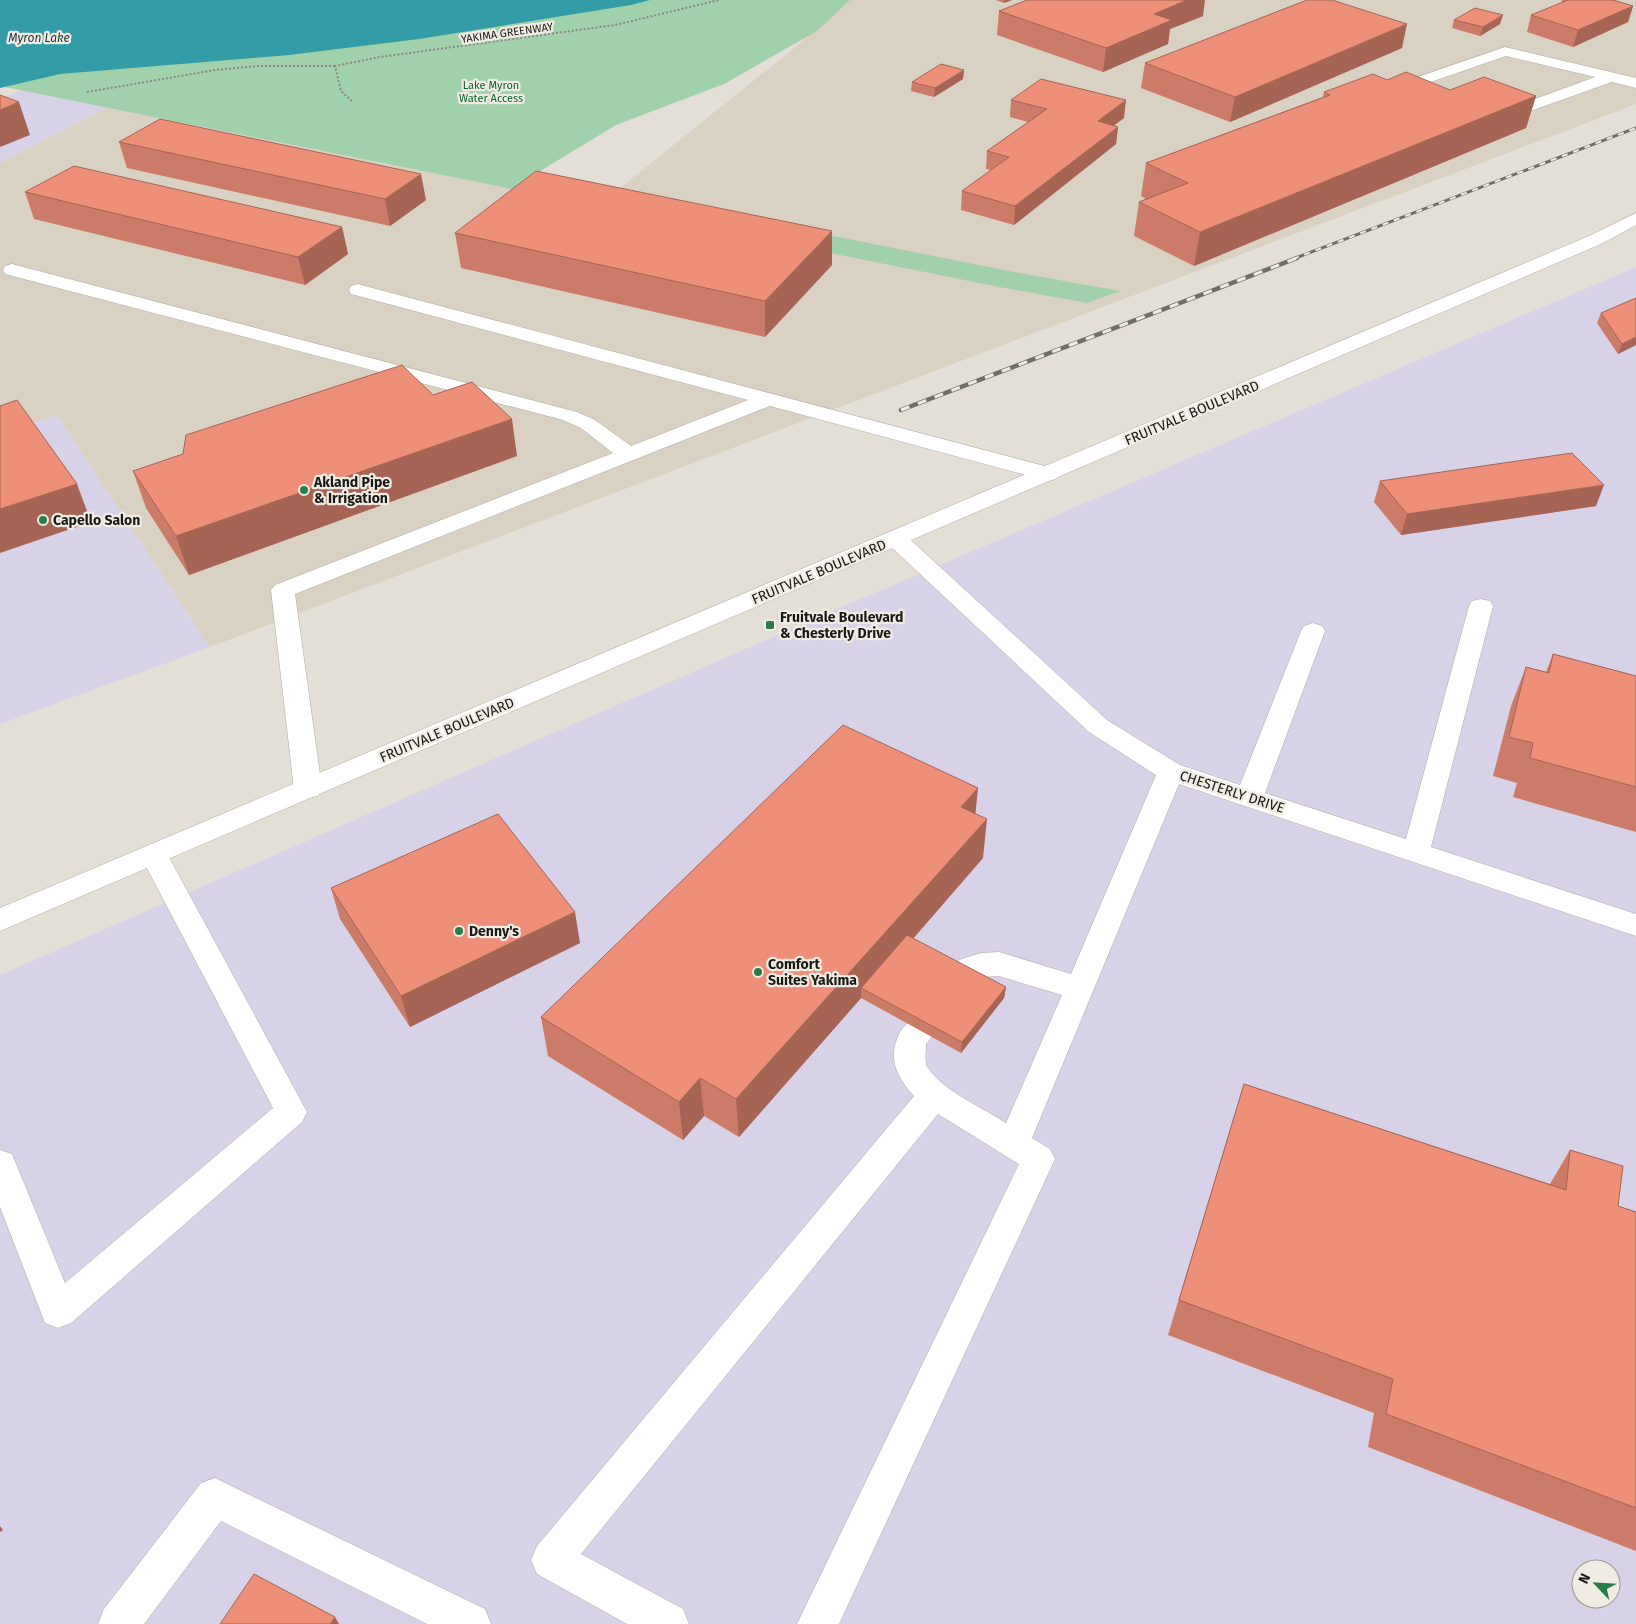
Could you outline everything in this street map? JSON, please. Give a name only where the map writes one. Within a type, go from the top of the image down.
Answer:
[{"type":"main road","points":[[1417,82],[1505,51],[1636,83]]},
{"type":"main road","points":[[1505,115],[1610,77]]},
{"type":"main road","name":"FRUITVALE BOULEVARD","points":[[0,920],[1595,240],[1636,218]]},
{"type":"main road","points":[[12,270],[570,416],[588,424],[629,454]]},
{"type":"main road","points":[[358,290],[1048,474]]},
{"type":"main road","points":[[308,789],[283,590],[769,399]]},
{"type":"main road","name":"CHESTERLY DRIVE","points":[[896,539],[1098,726],[1171,772],[1636,924]]},
{"type":"main road","points":[[1416,852],[1481,606]]},
{"type":"main road","points":[[1249,798],[1314,631]]},
{"type":"main road","points":[[1014,1143],[1171,772]]},
{"type":"main road","points":[[0,1164],[58,1311],[291,1112],[154,855]]},
{"type":"main road","points":[[818,1624],[1038,1158],[934,1095],[912,1072],[910,1058],[911,1041],[970,968],[999,964],[1079,988]]},
{"type":"main road","points":[[668,1624],[551,1560],[934,1095]]},
{"type":"main road","points":[[119,1624],[215,1498],[470,1624]]},
{"type":"path","name":"YAKIMA GREENWAY","points":[[87,92],[181,74],[224,69],[258,66],[335,66],[380,57],[615,25],[719,0]]},
{"type":"path","points":[[335,66],[342,92],[352,101]]},
{"type":"shaded area","points":[[842,0],[1636,0],[1636,104],[210,647],[57,415],[0,433],[0,163],[118,102],[599,205],[798,45]]},
{"type":"shaded area","points":[[38,84],[118,102],[0,163],[0,98]]},
{"type":"shaded area","points":[[1636,267],[1636,1624],[0,1624],[0,975],[821,616]]},
{"type":"shaded area","points":[[57,415],[210,647],[0,724],[0,433]]},
{"type":"green space","name":"Lake Myron Water Access","points":[[0,0],[850,0],[817,31],[724,84],[616,125],[532,176],[1014,272],[1120,291],[1087,303],[999,287],[0,86]]},
{"type":"water","name":"Myron Lake","points":[[0,0],[650,0],[631,5],[419,39],[289,55],[60,74],[0,88]]},
{"type":"building","points":[[1027,0],[1187,0],[1154,14],[1172,20],[1106,48],[999,11]]},
{"type":"building","points":[[1307,0],[1332,0],[1407,24],[1235,97],[1145,63]]},
{"type":"building","points":[[1568,0],[1613,0],[1633,6],[1578,30],[1531,15]]},
{"type":"building","points":[[1475,8],[1503,15],[1483,27],[1454,20]]},
{"type":"building","points":[[941,64],[964,70],[935,88],[912,82]]},
{"type":"building","points":[[1406,72],[1450,90],[1484,77],[1536,96],[1200,232],[1139,202],[1188,183],[1146,163],[1330,95],[1324,92],[1373,74],[1387,80]]},
{"type":"building","points":[[1041,79],[1126,100],[1098,121],[1118,127],[1015,206],[962,191],[1009,157],[987,151],[1047,109],[1011,100]]},
{"type":"building","points":[[0,95],[19,102],[0,110]]},
{"type":"building","points":[[160,119],[421,174],[385,199],[119,142]]},
{"type":"building","points":[[74,166],[342,227],[298,257],[25,192]]},
{"type":"building","points":[[536,171],[832,231],[765,301],[455,233]]},
{"type":"building","points":[[1636,298],[1636,337],[1622,344],[1601,313]]},
{"type":"building","points":[[402,365],[433,395],[472,382],[512,419],[176,536],[133,471],[183,454],[186,435]]},
{"type":"building","points":[[17,400],[77,484],[0,509],[0,406]]},
{"type":"building","points":[[1572,453],[1604,485],[1407,514],[1380,481]]},
{"type":"building","points":[[1553,654],[1636,676],[1636,787],[1530,758],[1533,743],[1509,737],[1526,667],[1549,673]]},
{"type":"building","name":"Comfort Suites Yakima","points":[[843,725],[978,788],[961,807],[987,819],[736,1099],[700,1078],[679,1102],[541,1017]]},
{"type":"building","name":"Denny's","points":[[498,814],[575,912],[401,996],[331,888]]},
{"type":"building","points":[[907,935],[1006,987],[962,1042],[861,988]]},
{"type":"building","points":[[1244,1084],[1566,1190],[1570,1150],[1623,1166],[1618,1206],[1636,1212],[1636,1508],[1386,1414],[1393,1379],[1179,1300]]},
{"type":"building","points":[[254,1574],[335,1617],[330,1624],[220,1624]]},
{"type":"railway","points":[[1293,259],[1636,128]]},
{"type":"railway","points":[[901,410],[1297,258]]},
{"type":"place","name":"Akland Pipe & Irrigation","points":[[304,490]]},
{"type":"place","name":"Capello Salon","points":[[43,520]]},
{"type":"place","name":"Fruitvale Boulevard & Chesterly Drive","points":[[770,625]]},
{"type":"place","name":"Denny's","points":[[459,931]]},
{"type":"place","name":"Comfort Suites Yakima","points":[[758,972]]}]
